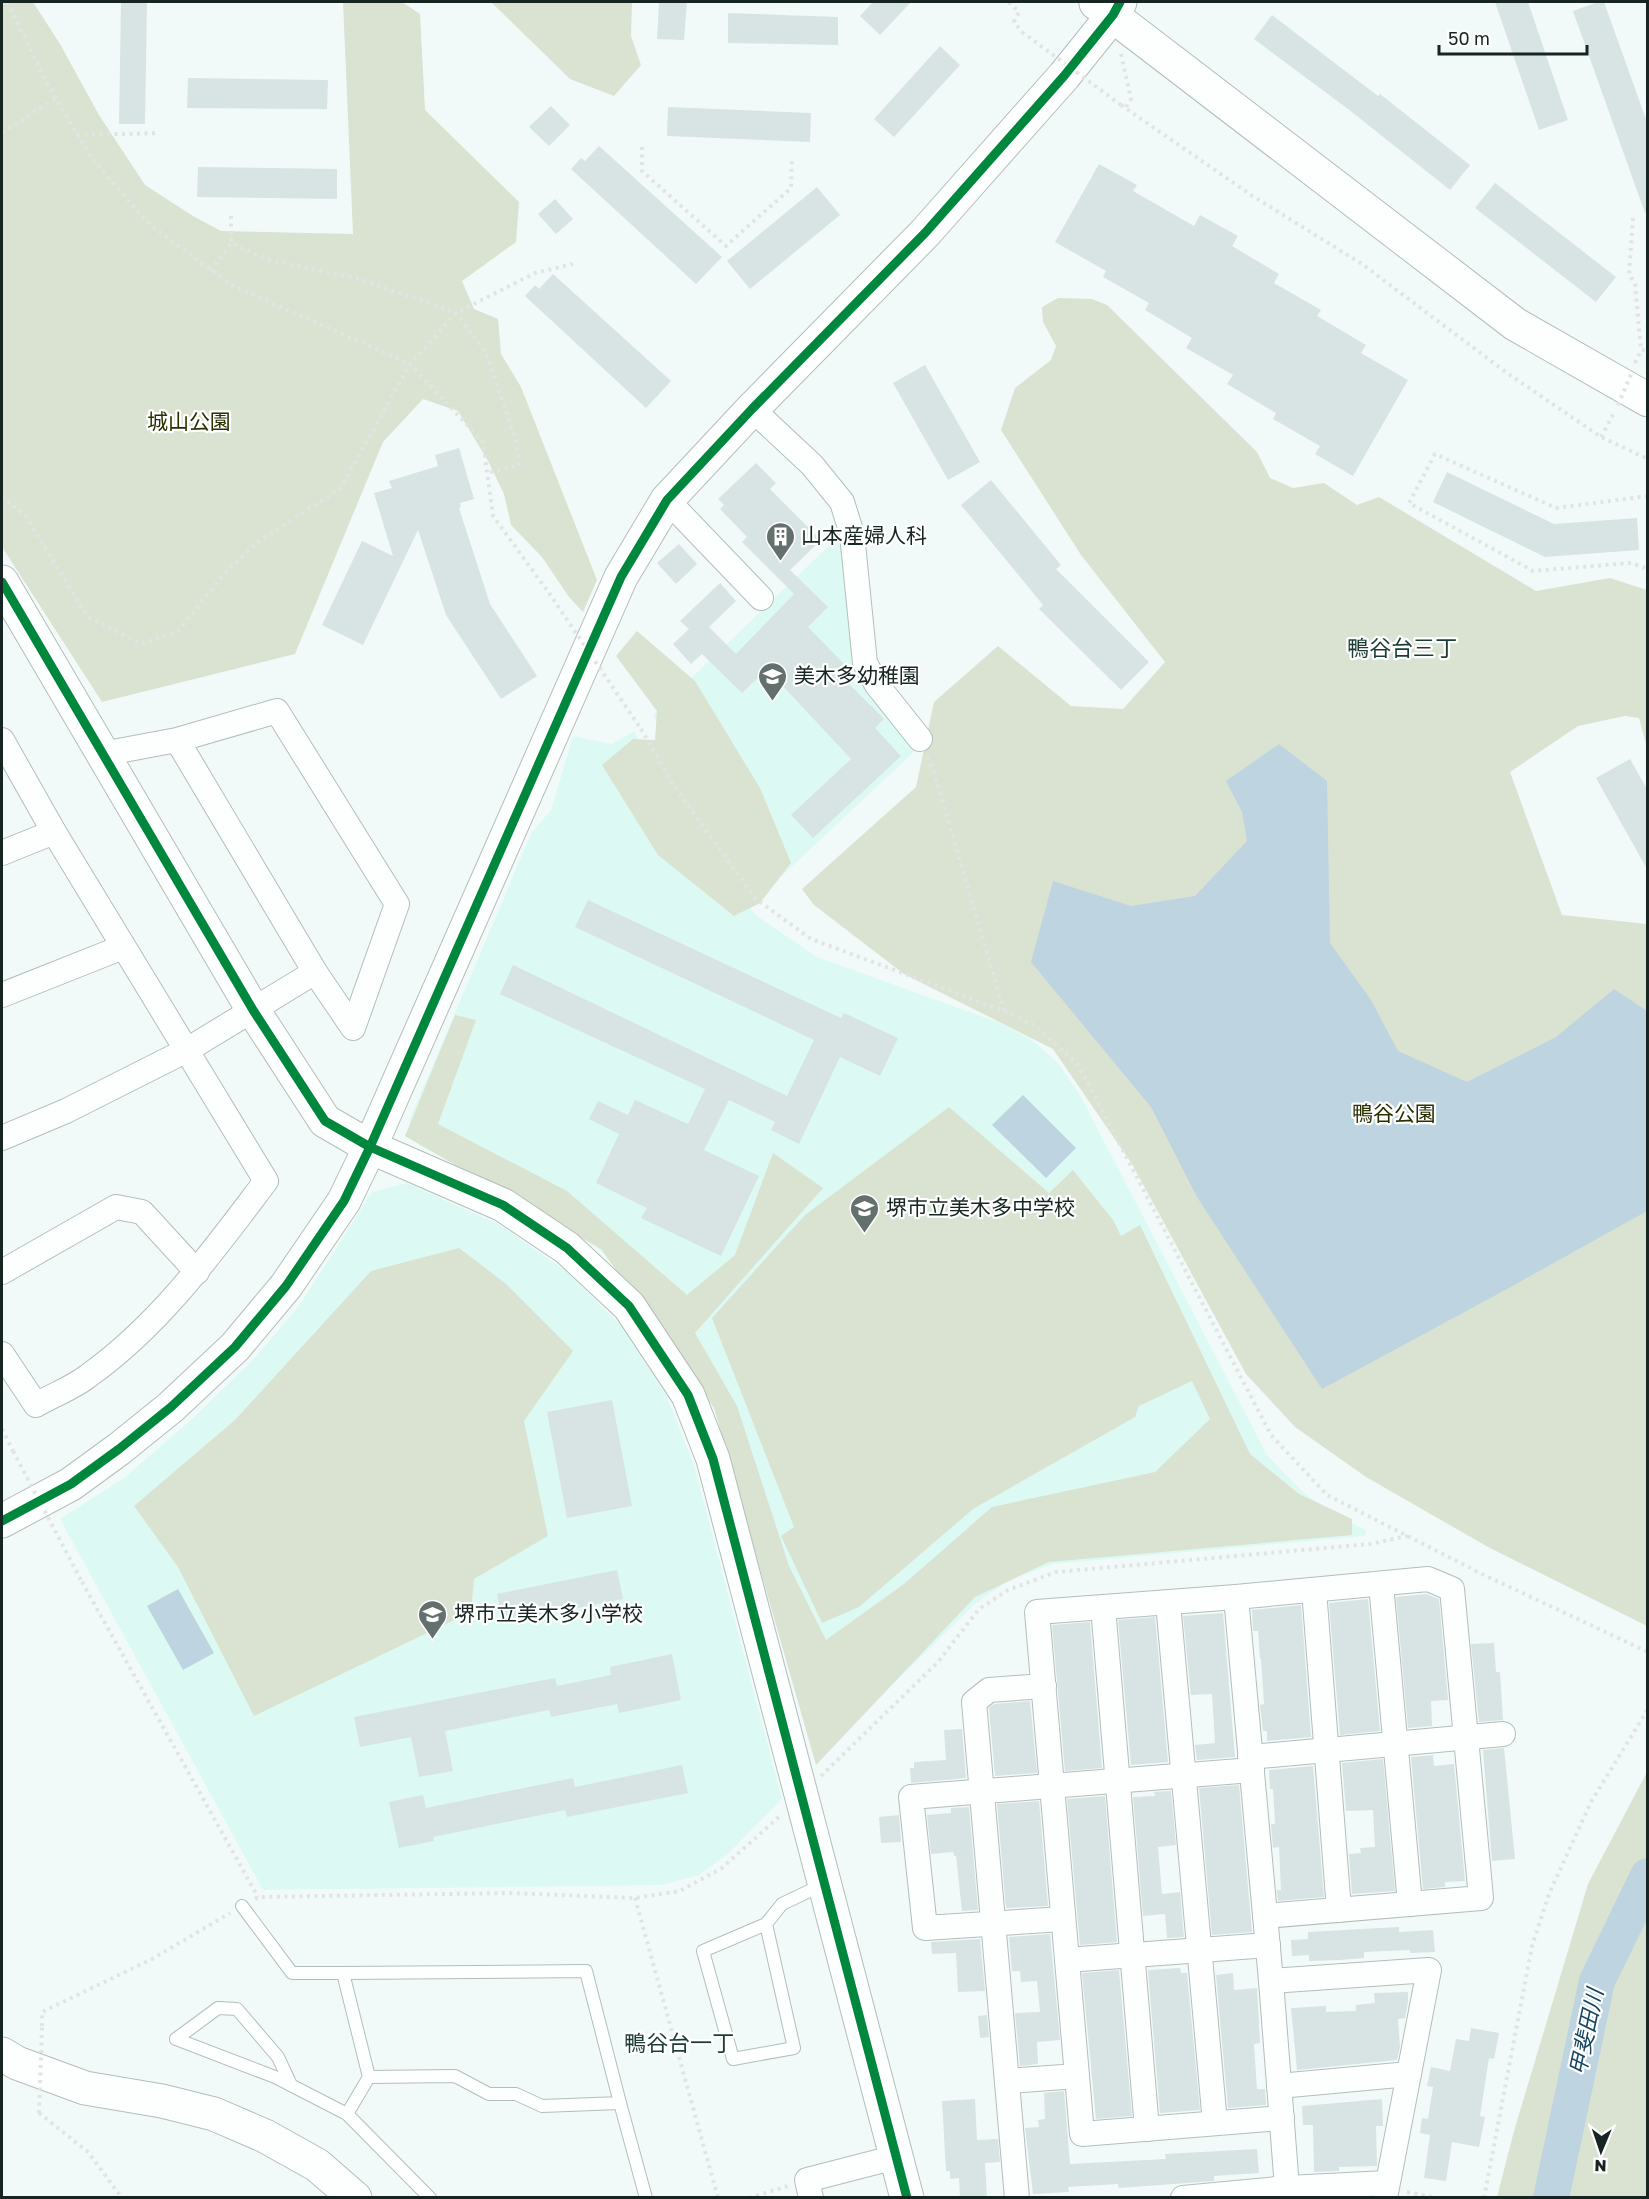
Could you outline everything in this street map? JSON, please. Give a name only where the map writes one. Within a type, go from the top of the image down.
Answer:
[{"type":"street","points":[[2,1521],[71,1484],[171,1407],[235,1347],[286,1286],[344,1201],[370,1147],[621,578],[667,500],[752,409],[925,233],[1064,76],[1109,6],[1515,324],[1633,403]]},
{"type":"street","points":[[752,409],[812,465],[842,502],[852,534],[865,663],[877,685],[920,739]]},
{"type":"street","points":[[667,500],[762,598]]},
{"type":"street","points":[[2,582],[253,1010],[325,1121],[370,1147],[503,1205],[567,1248],[629,1306],[688,1395],[713,1459],[907,2198]]},
{"type":"street","points":[[102,754],[177,740],[277,711],[397,904],[353,1028],[315,972],[177,740]]},
{"type":"street","points":[[2,740],[54,832],[266,1181],[197,1272],[141,1332],[87,1377],[36,1405],[2,1353]]},
{"type":"street","points":[[2,853],[54,832]]},
{"type":"street","points":[[2,995],[123,947]]},
{"type":"street","points":[[2,1138],[66,1111],[187,1050],[315,972]]},
{"type":"street","points":[[2,1272],[116,1207],[142,1212],[197,1272]]},
{"type":"street","points":[[1265,1916],[1481,1898],[1452,1589],[1428,1579],[1236,1598],[1037,1612],[1082,2134],[1282,2118]]},
{"type":"street","points":[[1381,1584],[1410,1904]]},
{"type":"street","points":[[1314,1590],[1339,1910]]},
{"type":"street","points":[[1236,1598],[1268,1945],[1287,2188]]},
{"type":"street","points":[[1168,1603],[1215,2123]]},
{"type":"street","points":[[1103,1607],[1148,2129]]},
{"type":"street","points":[[1017,2198],[974,1702],[989,1690],[1044,1686]]},
{"type":"street","points":[[1064,1919],[925,1928],[910,1797],[1182,1775],[1327,1750],[1503,1734]]},
{"type":"street","points":[[1067,1960],[1268,1945]]},
{"type":"street","points":[[1183,2198],[1287,2188],[1386,2190],[1429,1970],[1271,1981]]},
{"type":"street","points":[[2,2054],[17,2063],[85,2088],[162,2101],[214,2114],[265,2136],[317,2165],[355,2198]]},
{"type":"street","points":[[1279,2086],[1408,2074]]},
{"type":"street","points":[[1007,2081],[1077,2076]]},
{"type":"street","points":[[809,2189],[896,2157]]},
{"type":"lane","points":[[766,1924],[794,2048],[733,2059],[703,1951],[766,1924],[782,1904],[825,1884]]},
{"type":"lane","points":[[242,1906],[292,1973],[586,1971],[646,2198]]},
{"type":"lane","points":[[343,1974],[369,2077],[347,2114]]},
{"type":"lane","points":[[291,2085],[278,2057],[237,2009],[218,2008],[176,2039],[275,2077],[347,2114],[430,2198]]},
{"type":"lane","points":[[369,2077],[455,2076],[489,2094],[516,2094],[542,2106],[620,2103]]},
{"type":"path","points":[[7,2],[56,98],[92,159],[149,224],[232,286],[410,364],[483,442],[493,516],[549,593],[641,729],[676,789],[756,899],[810,939],[1004,1011],[1036,1026],[1079,1066],[1271,1435],[1327,1495],[1482,1574],[1647,1652]]},
{"type":"path","points":[[1009,2],[1019,12],[1014,22],[1022,32],[1123,107],[1251,195],[1362,264],[1507,373],[1601,437],[1647,459]]},
{"type":"path","points":[[1119,48],[1131,99],[1123,107]]},
{"type":"path","points":[[2,134],[56,98]]},
{"type":"path","points":[[77,135],[159,133]]},
{"type":"path","points":[[642,147],[642,171],[726,246],[791,188],[792,157]]},
{"type":"path","points":[[211,271],[231,243],[231,216]]},
{"type":"path","points":[[1633,218],[1629,274],[1635,284],[1641,350],[1647,349]]},
{"type":"path","points":[[231,243],[269,260],[360,279],[456,313],[486,353],[516,440],[519,465],[487,473]]},
{"type":"path","points":[[2,496],[26,517],[87,616],[141,644],[179,630],[224,574],[259,540],[341,488],[410,364],[456,313],[535,273],[573,264]]},
{"type":"path","points":[[1601,437],[1633,403],[1632,372]]},
{"type":"path","points":[[1647,496],[1556,508],[1435,454],[1409,503],[1533,571],[1631,563],[1647,569]]},
{"type":"path","points":[[920,739],[934,775],[1004,1011]]},
{"type":"path","points":[[2,1429],[82,1582],[258,1897]]},
{"type":"path","points":[[1484,2198],[1532,1946],[1549,1894],[1591,1802],[1647,1709]]},
{"type":"path","points":[[122,2198],[88,2152],[39,2113],[42,2012],[152,1959],[258,1897],[510,1893],[634,1898],[680,1891],[722,1868],[779,1817]]},
{"type":"path","points":[[634,1898],[718,2198]]},
{"type":"path","points":[[749,2198],[809,2189]]},
{"type":"path","points":[[1386,2190],[1436,2198]]},
{"type":"shaded area","name":"美木多幼稚園","points":[[841,534],[851,637],[916,750],[768,889],[729,844],[653,715]]},
{"type":"shaded area","name":"堺市立美木多中学校","points":[[634,731],[700,851],[757,916],[817,957],[1000,1023],[1032,1040],[1059,1064],[1081,1097],[1267,1455],[1305,1494],[1345,1520],[1366,1530],[1365,1536],[1054,1564],[1011,1579],[976,1603],[816,1760],[715,1401],[620,1267],[535,1198],[419,1146],[409,1121],[531,834],[551,810],[573,736],[612,744]]},
{"type":"shaded area","name":"堺市立美木多小学校","points":[[407,1183],[500,1225],[566,1271],[620,1325],[666,1395],[694,1465],[782,1799],[728,1854],[699,1875],[662,1885],[263,1890],[60,1519],[124,1478],[192,1419],[252,1361],[299,1306],[372,1192]]},
{"type":"green space","name":"城山公園","points":[[2,2],[33,2],[60,44],[99,115],[145,185],[221,231],[353,234],[343,2],[402,2],[420,14],[425,110],[519,202],[516,242],[462,281],[474,309],[498,319],[501,354],[521,387],[597,580],[583,612],[569,597],[542,557],[511,525],[504,494],[488,461],[458,411],[423,399],[383,442],[295,654],[102,702],[2,547]]},
{"type":"green space","points":[[491,2],[632,2],[631,36],[641,65],[614,96],[570,79]]},
{"type":"green space","name":"鴨谷公園","points":[[1058,298],[1092,299],[1107,305],[1257,452],[1270,478],[1293,488],[1324,483],[1357,505],[1379,497],[1536,591],[1610,578],[1647,590],[1647,748],[1639,718],[1625,716],[1578,726],[1510,772],[1562,915],[1647,924],[1647,1626],[1488,1547],[1366,1477],[1295,1427],[1246,1374],[1132,1164],[1053,1049],[904,974],[814,905],[802,889],[916,787],[934,702],[998,646],[1071,706],[1123,709],[1165,662],[1081,555],[1001,430],[1015,388],[1051,360],[1056,346],[1043,322],[1042,307]]},
{"type":"green space","points":[[637,631],[695,681],[760,788],[791,863],[760,903],[734,916],[658,855],[602,765],[633,739],[655,740],[657,711],[616,656]]},
{"type":"green space","points":[[455,1015],[476,1020],[438,1124],[567,1191],[687,1295],[735,1255],[773,1153],[823,1188],[695,1333],[737,1406],[789,1566],[826,1640],[904,1584],[992,1507],[1155,1472],[1210,1419],[1192,1381],[1139,1406],[1135,1417],[973,1509],[859,1607],[822,1623],[781,1536],[794,1527],[712,1318],[805,1215],[949,1107],[1049,1193],[1073,1170],[1113,1220],[1121,1236],[1140,1225],[1250,1454],[1299,1494],[1352,1519],[1352,1535],[1049,1562],[975,1597],[816,1765],[714,1408],[601,1249],[405,1136]]},
{"type":"green space","points":[[459,1248],[505,1283],[573,1351],[524,1421],[548,1536],[474,1579],[471,1612],[254,1716],[178,1567],[134,1506],[235,1420],[371,1271]]},
{"type":"green space","points":[[1647,1772],[1647,2197],[1497,2197],[1514,2131],[1588,1884]]},
{"type":"water","points":[[1279,744],[1327,781],[1330,943],[1371,1000],[1398,1051],[1467,1082],[1556,1037],[1614,989],[1647,1011],[1647,1211],[1322,1389],[1197,1197],[1151,1107],[1031,962],[1053,881],[1131,906],[1195,896],[1247,841],[1242,812],[1226,781]]},
{"type":"water","points":[[1023,1095],[1076,1148],[1046,1178],[992,1125]]},
{"type":"water","points":[[178,1589],[214,1653],[183,1670],[147,1606]]},
{"type":"building","points":[[121,2],[147,2],[145,124],[119,124]]},
{"type":"building","points":[[659,2],[687,2],[684,40],[657,39]]},
{"type":"building","points":[[873,2],[911,2],[880,35],[860,16]]},
{"type":"building","points":[[1495,2],[1528,2],[1568,120],[1539,130]]},
{"type":"building","points":[[1604,2],[1647,122],[1647,212],[1645,213],[1573,11]]},
{"type":"building","points":[[728,13],[838,17],[838,45],[728,43]]},
{"type":"building","points":[[1272,15],[1378,96],[1380,94],[1470,165],[1450,190],[1348,109],[1254,39]]},
{"type":"building","points":[[940,46],[960,65],[894,137],[874,119]]},
{"type":"building","points":[[188,78],[328,80],[327,109],[187,108]]},
{"type":"building","points":[[551,106],[570,125],[549,146],[529,127]]},
{"type":"building","points":[[668,107],[811,113],[810,142],[667,136]]},
{"type":"building","points":[[599,146],[722,257],[696,284],[571,169],[581,158],[585,161]]},
{"type":"building","points":[[1099,164],[1137,185],[1133,191],[1194,226],[1200,215],[1238,236],[1232,246],[1279,274],[1274,283],[1321,310],[1317,316],[1366,345],[1361,353],[1408,380],[1353,476],[1315,454],[1320,446],[1273,419],[1276,413],[1227,384],[1233,375],[1186,348],[1192,338],[1145,310],[1149,303],[1103,277],[1106,271],[1055,242]]},
{"type":"building","points":[[198,167],[337,169],[337,199],[197,197]]},
{"type":"building","points":[[1495,183],[1616,277],[1596,302],[1475,208]]},
{"type":"building","points":[[817,187],[840,215],[750,289],[727,261]]},
{"type":"building","points":[[555,199],[573,219],[556,234],[538,214]]},
{"type":"building","points":[[553,274],[671,381],[646,408],[525,296],[535,285],[539,289]]},
{"type":"building","points":[[925,365],[980,462],[948,480],[893,383]]},
{"type":"building","points":[[459,448],[474,499],[460,503],[459,508],[490,604],[537,676],[501,699],[446,615],[418,530],[363,645],[322,625],[362,541],[393,556],[374,493],[392,488],[389,481],[438,466],[435,455]]},
{"type":"building","points":[[756,463],[776,483],[770,489],[821,540],[790,570],[828,607],[808,627],[844,664],[837,672],[884,719],[875,728],[901,756],[813,838],[791,815],[851,759],[767,669],[742,693],[702,654],[691,664],[673,644],[689,629],[680,621],[720,583],[736,601],[709,627],[736,654],[794,594],[742,542],[747,537],[720,509],[724,505],[718,499]]},
{"type":"building","points":[[1447,472],[1554,524],[1637,518],[1639,550],[1545,557],[1433,502]]},
{"type":"building","points":[[991,480],[1061,565],[1056,569],[1149,662],[1121,690],[1039,609],[1043,605],[961,505]]},
{"type":"building","points":[[679,544],[697,564],[676,584],[657,563]]},
{"type":"building","points":[[1630,759],[1647,789],[1647,869],[1596,778]]},
{"type":"building","points":[[588,900],[841,1018],[844,1013],[898,1038],[880,1076],[840,1057],[799,1144],[771,1130],[775,1122],[729,1100],[704,1150],[759,1176],[721,1256],[641,1218],[647,1208],[596,1183],[619,1134],[589,1119],[598,1101],[628,1115],[635,1100],[688,1124],[705,1089],[500,994],[513,965],[787,1096],[814,1040],[575,927]]},
{"type":"building","points":[[612,1400],[632,1506],[567,1518],[547,1412]]},
{"type":"building","points":[[617,1570],[623,1599],[503,1623],[497,1594]]},
{"type":"building","points":[[1426,1594],[1439,1599],[1448,1700],[1431,1701],[1432,1726],[1408,1728],[1396,1597]]},
{"type":"building","points":[[1368,1599],[1380,1731],[1340,1735],[1329,1603]]},
{"type":"building","points":[[1301,1605],[1311,1737],[1267,1741],[1267,1731],[1263,1731],[1260,1705],[1264,1704],[1258,1631],[1253,1631],[1252,1610]]},
{"type":"building","points":[[1223,1613],[1235,1757],[1197,1760],[1195,1745],[1215,1743],[1212,1694],[1191,1695],[1183,1616]]},
{"type":"building","points":[[1155,1617],[1168,1762],[1131,1765],[1118,1620]]},
{"type":"building","points":[[1090,1622],[1102,1768],[1065,1771],[1052,1625]]},
{"type":"building","points":[[1494,1643],[1496,1672],[1500,1672],[1503,1720],[1479,1722],[1471,1644]]},
{"type":"building","points":[[672,1654],[681,1700],[619,1713],[617,1704],[551,1717],[549,1710],[445,1731],[453,1771],[419,1777],[411,1737],[360,1747],[354,1717],[555,1678],[557,1686],[611,1675],[610,1667]]},
{"type":"building","points":[[1030,1701],[1037,1773],[995,1776],[989,1708],[994,1704]]},
{"type":"building","points":[[962,1729],[966,1778],[911,1783],[910,1768],[914,1768],[914,1762],[946,1760],[944,1730]]},
{"type":"building","points":[[1504,1748],[1515,1859],[1492,1861],[1483,1750]]},
{"type":"building","points":[[1433,1755],[1434,1766],[1454,1764],[1465,1881],[1445,1882],[1445,1887],[1423,1889],[1411,1757]]},
{"type":"building","points":[[1383,1759],[1395,1891],[1352,1894],[1349,1854],[1361,1853],[1360,1848],[1375,1847],[1373,1810],[1346,1811],[1342,1763]]},
{"type":"building","points":[[682,1765],[688,1793],[567,1817],[565,1810],[433,1837],[434,1841],[399,1848],[389,1802],[423,1795],[426,1808],[573,1778],[575,1787]]},
{"type":"building","points":[[1313,1766],[1324,1897],[1278,1901],[1277,1890],[1281,1890],[1279,1847],[1273,1848],[1271,1824],[1275,1824],[1273,1789],[1270,1789],[1269,1770]]},
{"type":"building","points":[[1239,1785],[1252,1932],[1212,1935],[1199,1788]]},
{"type":"building","points":[[1171,1791],[1176,1845],[1158,1847],[1162,1894],[1180,1892],[1184,1937],[1167,1938],[1165,1914],[1143,1916],[1133,1797],[1155,1796],[1154,1792]]},
{"type":"building","points":[[1105,1796],[1117,1942],[1080,1945],[1067,1799]]},
{"type":"building","points":[[1039,1801],[1048,1906],[1006,1908],[997,1804]]},
{"type":"building","points":[[969,1807],[978,1910],[962,1911],[956,1856],[953,1852],[931,1854],[927,1815],[951,1813],[951,1808]]},
{"type":"building","points":[[899,1815],[901,1842],[881,1843],[879,1817]]},
{"type":"building","points":[[1399,1927],[1399,1932],[1433,1930],[1435,1952],[1410,1953],[1410,1950],[1364,1952],[1364,1958],[1309,1961],[1309,1955],[1292,1956],[1291,1940],[1308,1939],[1308,1932]]},
{"type":"building","points":[[1050,1934],[1060,2040],[1037,2042],[1038,2064],[1020,2066],[1015,2013],[1040,2012],[1037,1981],[1021,1982],[1020,1971],[1012,1971],[1009,1937]]},
{"type":"building","points":[[980,1939],[985,1991],[958,1992],[956,1953],[932,1954],[931,1942]]},
{"type":"building","points":[[1180,1968],[1181,1973],[1187,1973],[1200,2110],[1160,2113],[1148,1970]]},
{"type":"building","points":[[1119,1970],[1132,2116],[1096,2119],[1082,1973]]},
{"type":"building","points":[[1233,1973],[1234,1990],[1257,1988],[1260,2043],[1254,2044],[1257,2089],[1265,2089],[1266,2105],[1228,2108],[1216,1975]]},
{"type":"building","points":[[1408,1992],[1405,2018],[1398,2019],[1400,2047],[1397,2060],[1297,2070],[1291,2008],[1326,2006],[1326,2012],[1356,2011],[1356,2005],[1375,2003],[1374,1993]]},
{"type":"building","points":[[987,2015],[989,2037],[980,2038],[978,2016]]},
{"type":"building","points":[[1471,2028],[1499,2033],[1494,2059],[1489,2058],[1480,2116],[1485,2117],[1479,2147],[1452,2142],[1446,2181],[1424,2178],[1430,2135],[1420,2133],[1422,2118],[1428,2119],[1433,2087],[1427,2086],[1431,2067],[1450,2071],[1456,2039],[1469,2041]]},
{"type":"building","points":[[1064,2091],[1070,2164],[1166,2159],[1165,2154],[1257,2149],[1259,2173],[1214,2176],[1214,2181],[1119,2188],[1118,2184],[1068,2187],[1069,2192],[1033,2194],[1025,2128],[1039,2127],[1038,2120],[1045,2119],[1044,2093]]},
{"type":"building","points":[[975,2099],[977,2140],[998,2139],[1000,2162],[985,2163],[987,2198],[960,2198],[959,2178],[950,2179],[950,2171],[946,2171],[942,2101]]},
{"type":"building","points":[[1382,2099],[1383,2126],[1376,2126],[1377,2166],[1339,2167],[1339,2171],[1314,2172],[1313,2125],[1303,2125],[1302,2106]]},
{"type":"waterway","name":"甲斐田川","points":[[1551,2198],[1597,1981],[1648,1876]]},
{"type":"cycle path","points":[[2,1521],[71,1484],[171,1407],[235,1347],[286,1286],[344,1201],[370,1147],[621,577],[667,500],[752,409],[925,233],[1064,76],[1113,15],[1120,2]]},
{"type":"cycle path","points":[[2,582],[253,1010],[325,1121],[370,1147],[503,1205],[567,1248],[629,1306],[688,1395],[713,1459],[907,2198]]},
{"type":"place","name":"山本産婦人科","points":[[780,562]]},
{"type":"place","name":"美木多幼稚園","points":[[773,702]]},
{"type":"place","name":"堺市立美木多中学校","points":[[865,1234]]},
{"type":"place","name":"堺市立美木多小学校","points":[[433,1640]]},
{"type":"district","name":"鴨谷台三丁","points":[[1402,648]]},
{"type":"district","name":"鴨谷台一丁","points":[[679,2043]]}]
